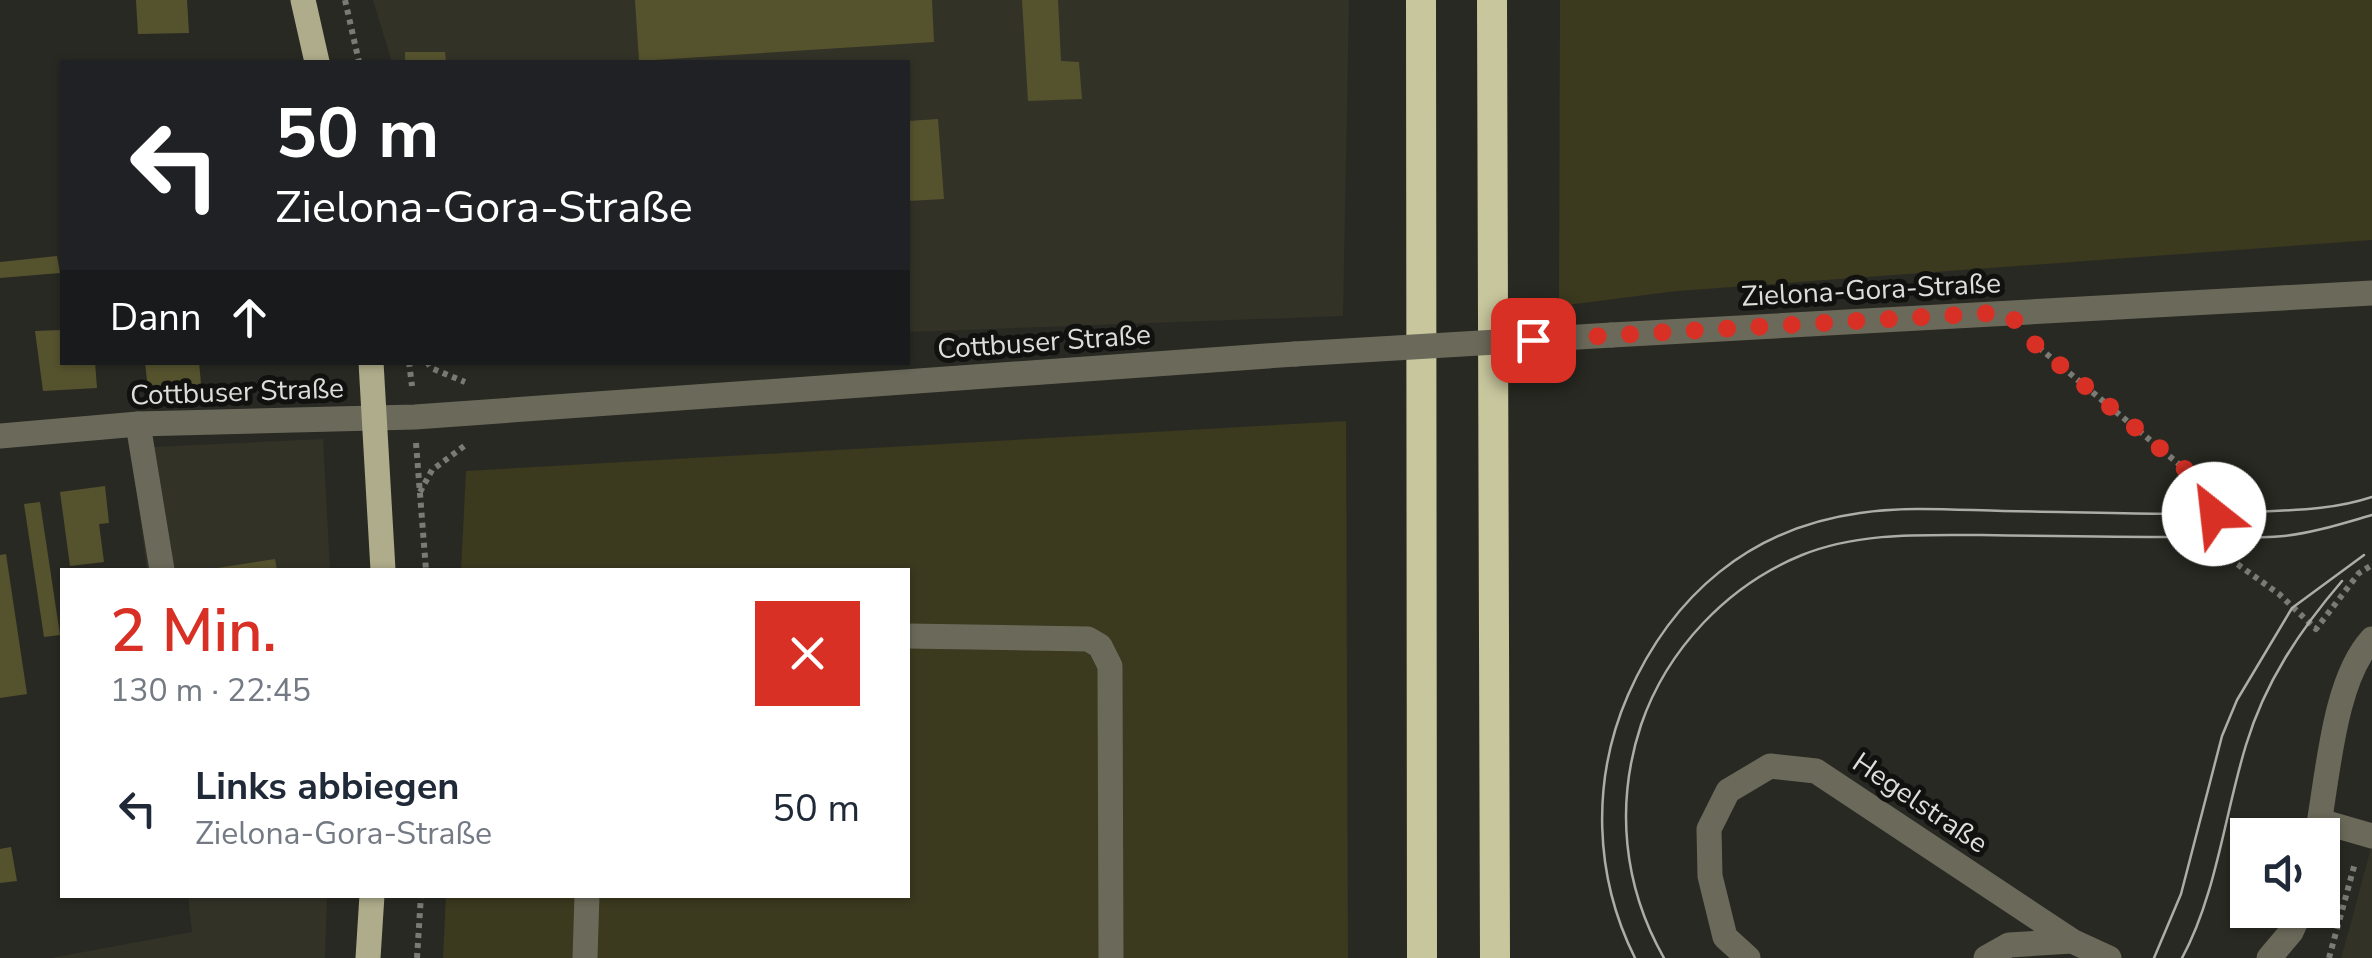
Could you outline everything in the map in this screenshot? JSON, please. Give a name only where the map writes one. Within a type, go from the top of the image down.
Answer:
[{"type":"highway","points":[[1420,0],[1422,958]]},
{"type":"highway","points":[[1492,0],[1495,958]]},
{"type":"main road","points":[[303,0],[317,60]]},
{"type":"main road","points":[[370,365],[383,568]]},
{"type":"main road","points":[[368,958],[372,898]]},
{"type":"street","name":"Zielona-Gora-Straße","points":[[1612,336],[2372,292]]},
{"type":"street","name":"Cottbuser Straße","points":[[0,436],[138,424],[414,417],[1294,354],[1612,336]]},
{"type":"street","points":[[138,424],[162,568]]},
{"type":"street","points":[[910,636],[1051,637],[1088,639],[1100,646],[1110,666],[1110,958]]},
{"type":"street","points":[[2321,818],[2343,690],[2359,653],[2372,639]]},
{"type":"street","name":"Hegelstraße","points":[[1748,958],[1725,937],[1710,876],[1709,829],[1728,791],[1770,766],[1816,771],[2072,940],[2108,958]]},
{"type":"street","points":[[2340,831],[2368,835]]},
{"type":"street","points":[[585,958],[588,898]]},
{"type":"street","points":[[2269,958],[2293,928]]},
{"type":"street","points":[[1986,958],[2009,945],[2072,940]]},
{"type":"path","points":[[345,0],[359,60]]},
{"type":"path","points":[[2008,312],[2030,340],[2216,495],[2218,551],[2279,594],[2316,630],[2359,573],[2372,565]]},
{"type":"path","points":[[414,417],[426,568]]},
{"type":"path","points":[[2329,958],[2368,835]]},
{"type":"path","points":[[418,958],[420,898]]},
{"type":"shaded area","points":[[373,0],[1349,0],[1343,316],[910,332],[910,60],[391,60]]},
{"type":"shaded area","points":[[1560,0],[2372,0],[2372,240],[1677,291],[1559,306]]},
{"type":"shaded area","points":[[1346,421],[1348,958],[443,958],[446,898],[910,898],[910,568],[461,568],[466,471]]},
{"type":"shaded area","points":[[323,439],[330,568],[147,568],[131,448]]},
{"type":"shaded area","points":[[2372,844],[2372,958],[2341,958],[2351,923]]},
{"type":"shaded area","points":[[188,898],[327,898],[325,958],[51,958],[192,932]]},
{"type":"building","points":[[136,0],[187,0],[189,33],[138,34]]},
{"type":"building","points":[[635,0],[932,0],[934,42],[639,60]]},
{"type":"building","points":[[1022,0],[1058,0],[1061,61],[1079,62],[1082,99],[1028,101]]},
{"type":"building","points":[[405,52],[445,52],[446,60],[405,60]]},
{"type":"building","points":[[938,119],[944,199],[910,201],[910,121]]},
{"type":"building","points":[[57,256],[60,273],[0,278],[0,262]]},
{"type":"building","points":[[60,330],[60,365],[95,365],[97,388],[43,391],[35,331]]},
{"type":"building","points":[[145,365],[199,365],[201,384],[148,390]]},
{"type":"building","points":[[105,486],[109,523],[99,524],[104,562],[70,566],[60,492]]},
{"type":"building","points":[[40,502],[60,635],[44,637],[24,504]]},
{"type":"building","points":[[6,554],[27,694],[0,698],[0,555]]},
{"type":"building","points":[[275,559],[277,568],[217,568]]},
{"type":"building","points":[[11,847],[17,881],[0,883],[0,849]]},
{"type":"tram line","points":[[1635,958],[1611,894],[1602,828],[1603,794],[1616,727],[1646,659],[1667,626],[1719,572],[1750,551],[1820,521],[1878,511],[2222,513],[2313,509],[2372,497]]},
{"type":"tram line","points":[[1664,958],[1639,902],[1627,844],[1626,814],[1633,755],[1652,697],[1667,671],[1704,623],[1749,584],[1802,555],[1846,542],[1891,536],[2271,537],[2306,533],[2372,515]]},
{"type":"tram line","points":[[2154,958],[2181,894],[2222,736],[2237,700],[2292,608],[2364,555]]},
{"type":"tram line","points":[[2182,958],[2203,908],[2246,745],[2263,700],[2298,638],[2342,581]]},
{"type":"route","points":[[1533,340],[2008,312],[2030,340],[2216,495],[2214,514]]}]
